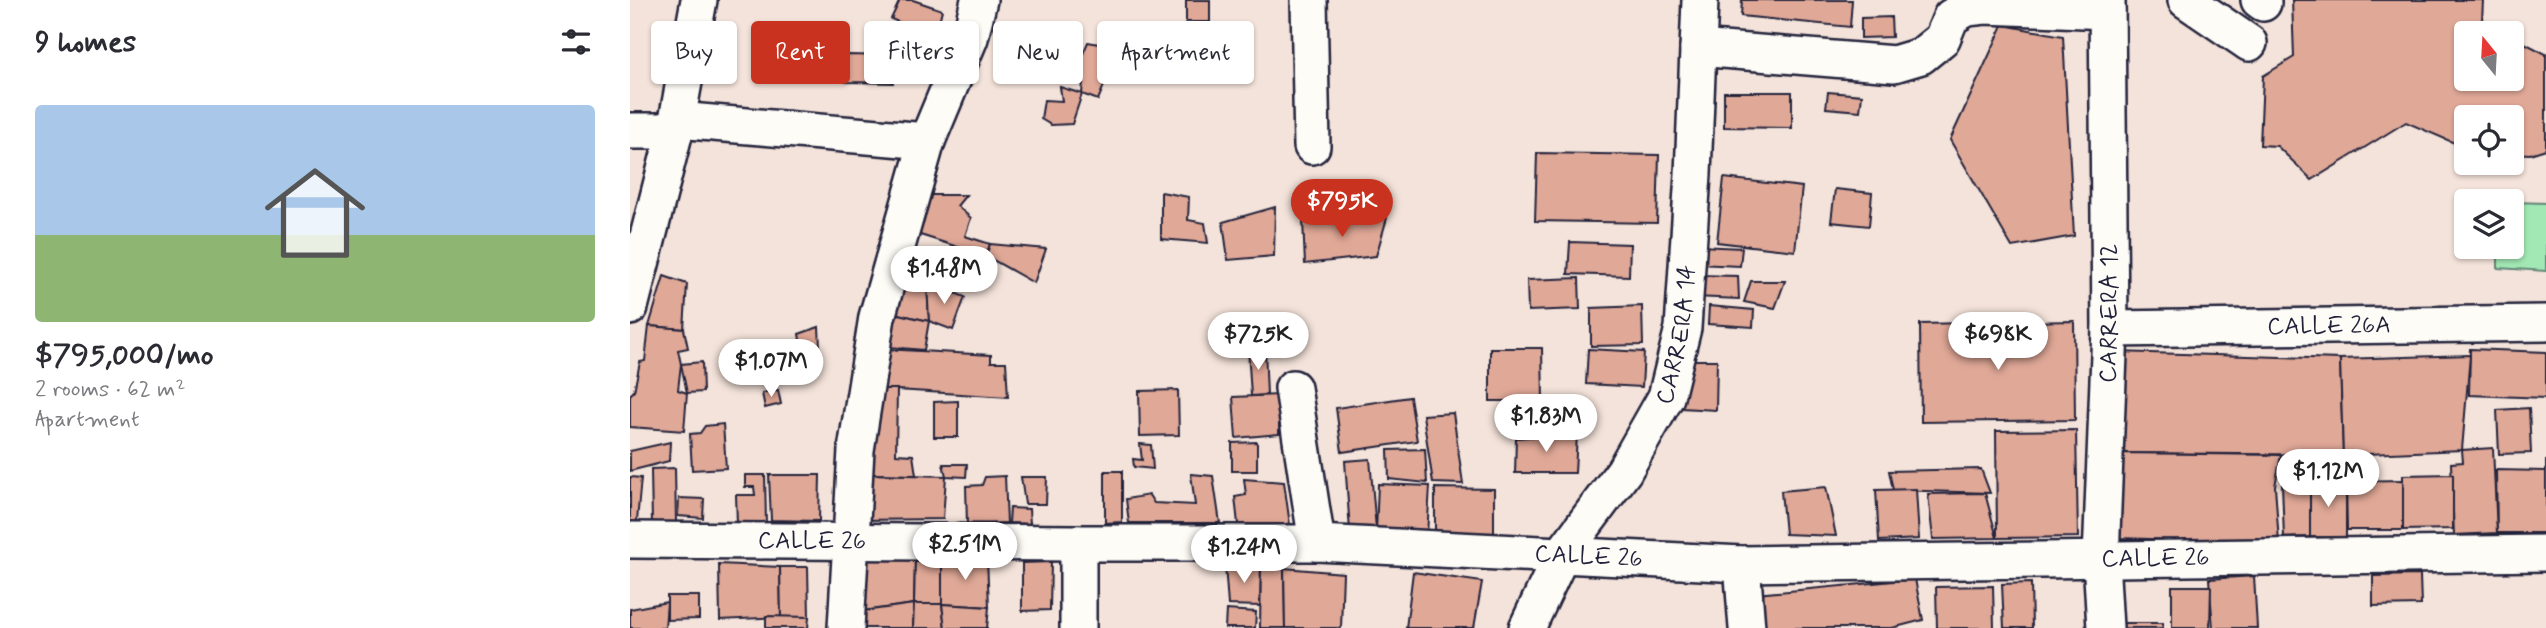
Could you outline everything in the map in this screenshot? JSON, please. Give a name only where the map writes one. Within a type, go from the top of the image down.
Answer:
[{"type":"street","points":[[630,307],[676,125],[699,0]]},
{"type":"street","points":[[846,628],[856,450],[877,317],[927,141],[970,38],[979,0]]},
{"type":"street","points":[[1308,0],[1312,146]]},
{"type":"street","name":"CARRERA 14","points":[[1527,628],[1561,556],[1624,471],[1666,397],[1683,328],[1699,0]]},
{"type":"street","points":[[2186,0],[2249,43]]},
{"type":"street","points":[[1698,48],[1894,64],[1921,57],[1941,39],[1951,17],[1967,8],[2107,5]]},
{"type":"street","name":"CARRERA 12","points":[[2105,628],[2101,559],[2110,329],[2107,5]]},
{"type":"street","points":[[630,131],[676,125],[927,141]]},
{"type":"street","name":"CALLE 26A","points":[[2110,329],[2546,323]]},
{"type":"street","points":[[1293,388],[1317,543]]},
{"type":"street","name":"CALLE 26","points":[[630,540],[1317,543],[1742,564],[2546,553]]},
{"type":"street","points":[[1078,544],[1078,628]]},
{"type":"street","points":[[1742,564],[1747,628]]},
{"type":"green space","points":[[2524,202],[2546,203],[2546,271],[2498,268],[2498,259],[2524,259]]},
{"type":"building","points":[[900,0],[913,0],[942,10],[939,21],[891,19]]},
{"type":"building","points":[[1186,0],[1210,0],[1210,21],[1186,21]]},
{"type":"building","points":[[1742,0],[1852,0],[1850,27],[1741,16]]},
{"type":"building","points":[[2292,0],[2483,0],[2482,21],[2454,21],[2454,91],[2524,91],[2524,43],[2546,54],[2546,149],[2524,154],[2524,105],[2454,105],[2454,143],[2406,122],[2312,180],[2277,146],[2260,145],[2263,76],[2294,57]]},
{"type":"building","points":[[1891,17],[1892,37],[1861,38],[1861,18]]},
{"type":"building","points":[[2003,25],[2063,36],[2074,236],[2012,247],[1950,140]]},
{"type":"building","points":[[1088,42],[1097,44],[1097,84],[1105,84],[1098,100],[1082,94],[1083,53]]},
{"type":"building","points":[[850,55],[864,55],[864,82],[850,82]]},
{"type":"building","points":[[1060,87],[1082,94],[1072,124],[1051,125],[1041,119],[1044,100],[1062,101]]},
{"type":"building","points":[[1724,92],[1792,92],[1792,128],[1724,127]]},
{"type":"building","points":[[1828,92],[1862,95],[1860,111],[1826,108]]},
{"type":"building","points":[[1537,153],[1659,155],[1657,223],[1535,221]]},
{"type":"building","points":[[1724,178],[1802,187],[1795,251],[1717,242]]},
{"type":"building","points":[[1835,189],[1872,193],[1869,226],[1831,222]]},
{"type":"building","points":[[1161,192],[1189,197],[1188,220],[1205,223],[1208,243],[1161,239]]},
{"type":"building","points":[[927,195],[966,195],[957,206],[971,218],[965,236],[990,244],[986,256],[914,233]]},
{"type":"building","points":[[1275,207],[1274,256],[1228,260],[1223,222]]},
{"type":"building","points":[[1387,218],[1376,256],[1305,264],[1303,220]]},
{"type":"building","points":[[1570,242],[1630,244],[1629,276],[1568,274]]},
{"type":"building","points":[[990,244],[1046,249],[1034,283],[986,256]]},
{"type":"building","points":[[1699,246],[1742,248],[1740,266],[1697,264]]},
{"type":"building","points":[[946,254],[968,259],[955,290],[937,284]]},
{"type":"building","points":[[899,274],[927,282],[929,321],[889,312]]},
{"type":"building","points":[[1696,275],[1738,276],[1739,299],[1695,297]]},
{"type":"building","points":[[664,276],[687,284],[684,329],[649,326]]},
{"type":"building","points":[[1579,278],[1580,309],[1528,311],[1527,280]]},
{"type":"building","points":[[1751,281],[1785,281],[1775,308],[1744,302]]},
{"type":"building","points":[[927,282],[965,297],[953,330],[929,321]]},
{"type":"building","points":[[1642,306],[1643,345],[1591,346],[1591,308]]},
{"type":"building","points":[[1709,306],[1754,310],[1753,327],[1708,324]]},
{"type":"building","points":[[889,312],[929,321],[924,350],[889,347]]},
{"type":"building","points":[[1277,315],[1278,343],[1238,344],[1237,317]]},
{"type":"building","points":[[2074,321],[2075,420],[1921,422],[1920,324]]},
{"type":"building","points":[[649,326],[684,329],[688,348],[678,350],[681,364],[678,390],[687,393],[684,431],[630,427],[630,395],[634,391],[640,362],[645,361]]},
{"type":"building","points":[[819,327],[820,347],[801,346],[799,334]]},
{"type":"building","points":[[1248,348],[1265,348],[1267,395],[1251,396]]},
{"type":"building","points":[[1490,348],[1542,348],[1543,401],[1490,401]]},
{"type":"building","points":[[884,349],[991,355],[991,362],[1006,362],[1008,397],[881,389]]},
{"type":"building","points":[[1588,349],[1644,352],[1642,387],[1586,384]]},
{"type":"building","points":[[2470,349],[2546,352],[2546,398],[2469,395]]},
{"type":"building","points":[[2117,352],[2340,359],[2343,455],[2119,453]]},
{"type":"building","points":[[2470,355],[2462,450],[2343,455],[2340,359]]},
{"type":"building","points":[[1684,360],[1717,360],[1716,410],[1681,408]]},
{"type":"building","points":[[702,362],[703,392],[687,393],[681,364]]},
{"type":"building","points":[[868,389],[897,389],[896,454],[913,455],[916,475],[867,474]]},
{"type":"building","points":[[778,390],[781,404],[765,408],[762,393]]},
{"type":"building","points":[[1178,390],[1179,435],[1140,436],[1139,391]]},
{"type":"building","points":[[1279,395],[1279,434],[1236,438],[1233,397]]},
{"type":"building","points":[[1410,397],[1417,441],[1342,452],[1336,408]]},
{"type":"building","points":[[958,401],[958,437],[934,437],[934,402]]},
{"type":"building","points":[[2529,408],[2531,453],[2499,454],[2497,410]]},
{"type":"building","points":[[1453,413],[1463,484],[1433,483],[1423,415]]},
{"type":"building","points":[[723,424],[726,468],[692,470],[690,434],[700,433],[705,426]]},
{"type":"building","points":[[2076,430],[2078,537],[1997,538],[1996,431]]},
{"type":"building","points":[[1577,433],[1575,473],[1515,473],[1516,438]]},
{"type":"building","points":[[670,442],[669,461],[630,471],[630,451]]},
{"type":"building","points":[[1257,442],[1257,471],[1232,471],[1232,443]]},
{"type":"building","points":[[1140,444],[1151,445],[1153,469],[1134,467],[1133,459],[1142,460]]},
{"type":"building","points":[[2493,448],[2497,533],[2454,535],[2451,463],[2463,462],[2462,450]]},
{"type":"building","points":[[1425,449],[1427,483],[1389,479],[1388,450]]},
{"type":"building","points":[[2119,453],[2281,455],[2275,486],[2279,543],[2118,538]]},
{"type":"building","points":[[1370,459],[1376,529],[1350,531],[1345,461]]},
{"type":"building","points":[[943,464],[967,464],[966,477],[946,476]]},
{"type":"building","points":[[675,468],[676,523],[652,524],[651,469]]},
{"type":"building","points":[[1981,469],[1990,493],[1893,490],[1889,471]]},
{"type":"building","points":[[2496,470],[2546,471],[2546,533],[2497,533]]},
{"type":"building","points":[[1105,471],[1122,471],[1122,522],[1105,523]]},
{"type":"building","points":[[867,474],[946,476],[943,519],[855,520]]},
{"type":"building","points":[[1191,474],[1213,476],[1220,523],[1129,523],[1126,499],[1149,495],[1154,503],[1195,505]]},
{"type":"building","points":[[2453,474],[2453,529],[2403,530],[2403,475]]},
{"type":"building","points":[[745,475],[765,475],[766,524],[737,524],[736,495],[755,495],[754,487],[745,487]]},
{"type":"building","points":[[769,475],[820,475],[819,521],[771,520]]},
{"type":"building","points":[[1005,476],[1007,523],[967,525],[966,486],[982,485],[985,477]]},
{"type":"building","points":[[630,477],[641,478],[636,532],[630,532]]},
{"type":"building","points":[[1021,477],[1047,477],[1046,504],[1025,504]]},
{"type":"building","points":[[1244,479],[1284,482],[1290,525],[1238,524],[1235,497],[1246,495]]},
{"type":"building","points":[[2403,480],[2403,530],[2347,530],[2346,481]]},
{"type":"building","points":[[2346,481],[2346,537],[2310,537],[2310,482]]},
{"type":"building","points":[[2310,482],[2310,537],[2284,538],[2282,483]]},
{"type":"building","points":[[1378,484],[1430,486],[1427,535],[1376,533]]},
{"type":"building","points":[[1826,487],[1836,536],[1785,534],[1781,491]]},
{"type":"building","points":[[1435,488],[1494,489],[1494,540],[1435,540]]},
{"type":"building","points":[[1916,489],[1919,539],[1879,541],[1876,490]]},
{"type":"building","points":[[1985,493],[1997,538],[1933,539],[1928,494]]},
{"type":"building","points":[[679,498],[704,499],[703,518],[678,516]]},
{"type":"building","points":[[1010,508],[1029,509],[1030,524],[1009,523]]},
{"type":"building","points":[[867,553],[915,560],[914,604],[864,611]]},
{"type":"building","points":[[987,558],[989,607],[942,604],[942,560]]},
{"type":"building","points":[[915,560],[942,560],[942,604],[914,604]]},
{"type":"building","points":[[1051,562],[1050,610],[1022,611],[1022,563]]},
{"type":"building","points":[[719,564],[780,567],[781,617],[720,620]]},
{"type":"building","points":[[1225,565],[1261,565],[1260,606],[1228,605]]},
{"type":"building","points":[[1261,565],[1284,568],[1285,628],[1260,628]]},
{"type":"building","points":[[780,567],[808,567],[809,617],[781,617]]},
{"type":"building","points":[[1284,568],[1343,573],[1341,628],[1285,628]]},
{"type":"building","points":[[1413,572],[1482,582],[1474,628],[1406,628]]},
{"type":"building","points":[[2420,575],[2421,605],[2373,606],[2373,576]]},
{"type":"building","points":[[2254,576],[2257,628],[2213,628],[2209,579]]},
{"type":"building","points":[[1915,579],[1923,620],[1892,628],[1762,628],[1756,594]]},
{"type":"building","points":[[2031,583],[2032,628],[2004,628],[2002,584]]},
{"type":"building","points":[[1993,586],[1994,628],[1937,628],[1936,587]]},
{"type":"building","points":[[2172,586],[2211,586],[2210,628],[2172,628]]},
{"type":"building","points":[[667,596],[699,596],[699,619],[667,620]]},
{"type":"building","points":[[667,602],[665,628],[630,628],[630,609]]},
{"type":"building","points":[[914,604],[913,628],[863,628],[864,611]]},
{"type":"building","points":[[914,604],[942,604],[945,628],[913,628]]},
{"type":"building","points":[[942,604],[989,607],[987,628],[945,628]]},
{"type":"building","points":[[1226,610],[1256,612],[1255,628],[1225,628]]},
{"type":"building","points":[[766,616],[809,617],[808,628],[766,628]]},
{"type":"building","points":[[2116,623],[2163,623],[2163,628],[2117,628]]}]
